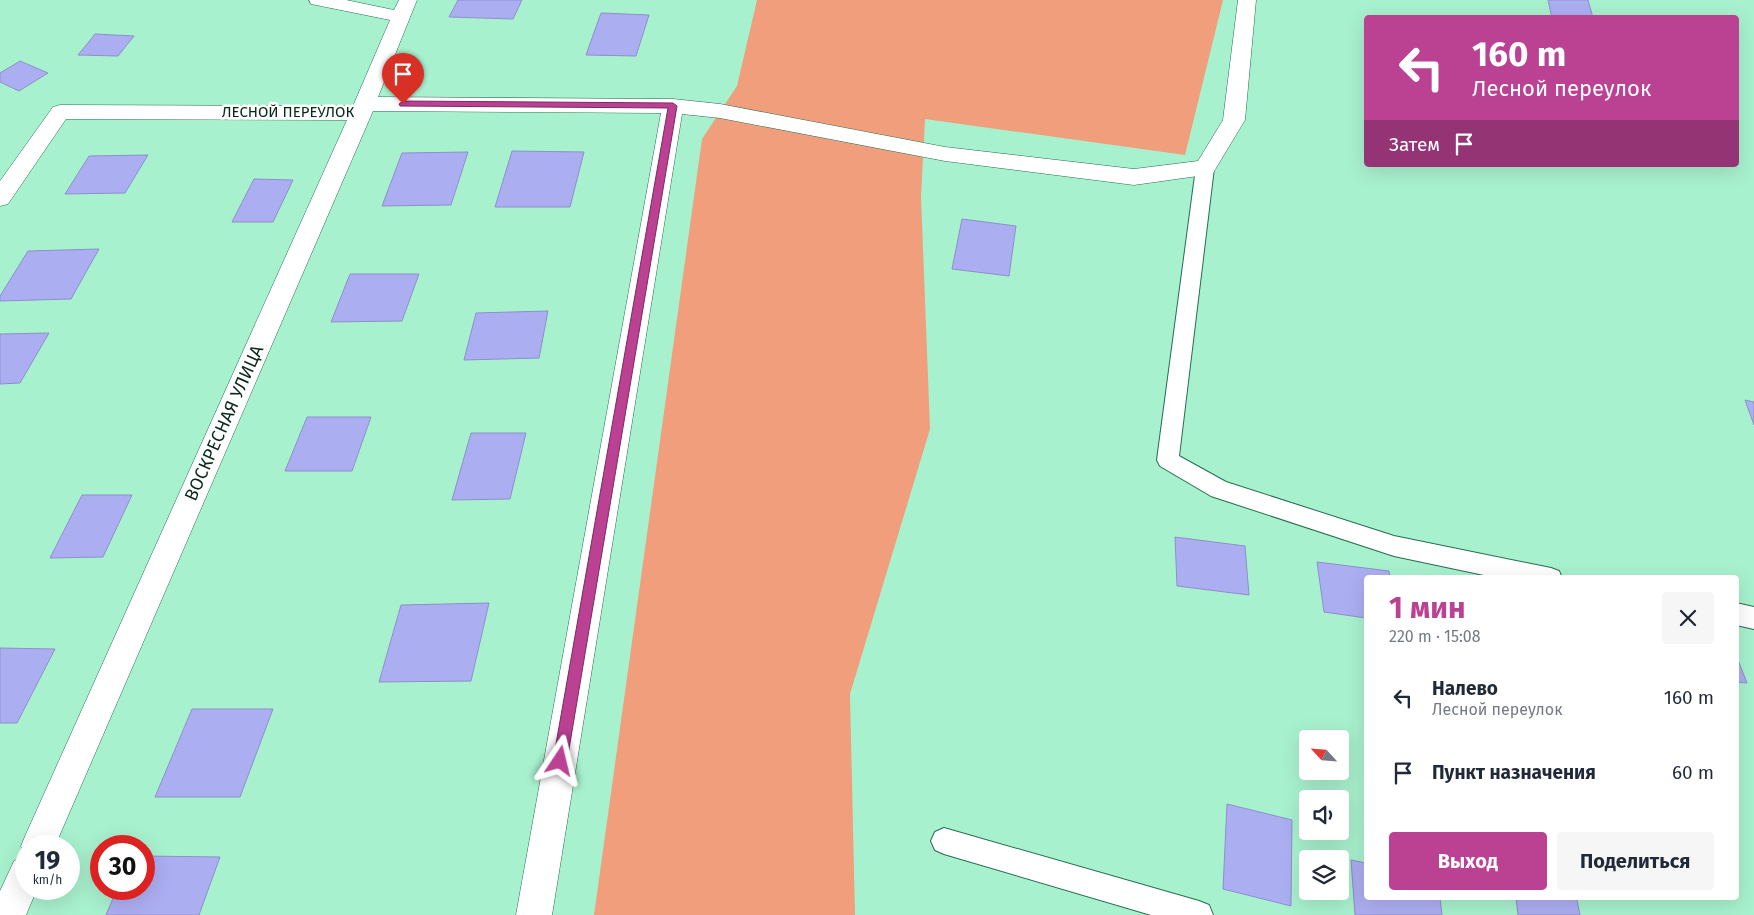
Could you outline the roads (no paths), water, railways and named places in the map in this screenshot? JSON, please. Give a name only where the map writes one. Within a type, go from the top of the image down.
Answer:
[{"type":"street","points":[[318,0],[405,8]]},
{"type":"street","points":[[1205,168],[1234,120],[1247,0]]},
{"type":"street","name":"ВОСКРЕСНАЯ УЛИЦА","points":[[43,835],[405,8]]},
{"type":"street","points":[[534,915],[673,106]]},
{"type":"street","name":"ЛЕСНОЙ ПЕРЕУЛОК","points":[[0,198],[60,112],[673,106],[720,111],[945,154],[1134,177],[1205,168]]},
{"type":"street","points":[[8,915],[15,899]]},
{"type":"lane","points":[[1205,168],[1168,460],[1219,489],[1394,546],[1536,575]]},
{"type":"lane","points":[[1739,615],[1754,618]]},
{"type":"lane","points":[[944,841],[1199,915]]}]
